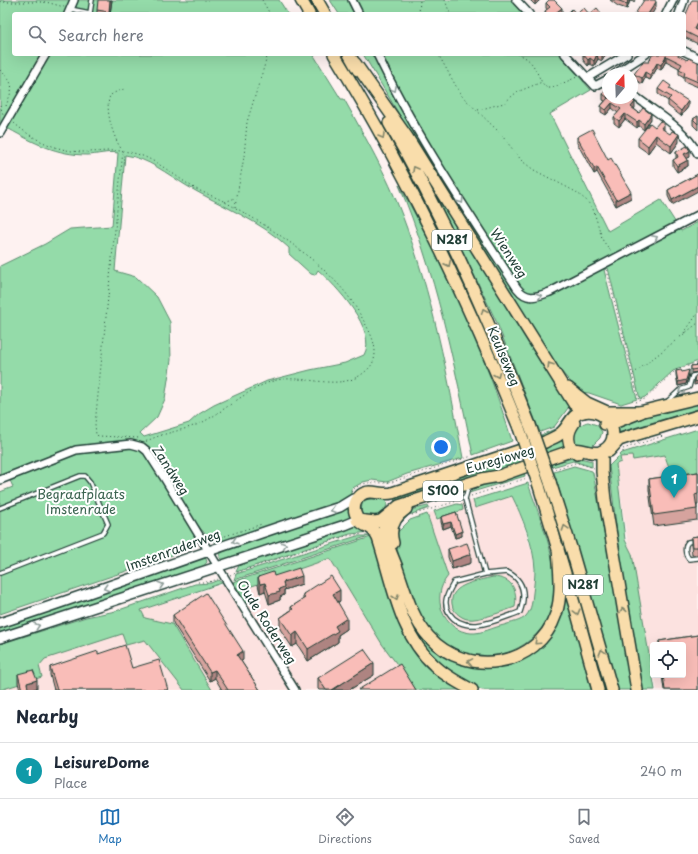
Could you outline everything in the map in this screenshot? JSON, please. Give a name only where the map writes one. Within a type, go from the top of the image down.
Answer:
[{"type":"main road","points":[[301,0],[308,12]]},
{"type":"main road","points":[[317,0],[325,12]]},
{"type":"main road","name":"Keulseweg","points":[[335,56],[391,152],[443,254],[473,319],[518,428],[539,486],[558,547],[598,690]]},
{"type":"main road","name":"Keulseweg","points":[[352,59],[410,159],[457,250],[492,330],[530,425],[550,482],[572,551],[612,690]]},
{"type":"main road","name":"N281","points":[[352,59],[407,137],[574,404],[583,412]]},
{"type":"main road","name":"N281","points":[[561,383],[587,403],[607,412],[640,407]]},
{"type":"main road","name":"S100","points":[[607,422],[611,418],[640,407],[660,407],[698,398]]},
{"type":"main road","points":[[607,451],[619,434],[698,410]]},
{"type":"main road","name":"S100","points":[[567,430],[573,417],[583,412],[595,412],[607,422]]},
{"type":"main road","points":[[607,451],[619,440],[698,416]]},
{"type":"main road","name":"S100","points":[[567,430],[584,418],[595,417],[607,422]]},
{"type":"main road","points":[[607,422],[613,432],[607,451]]},
{"type":"main road","points":[[607,422],[606,437],[596,448],[607,451]]},
{"type":"main road","points":[[567,430],[569,440],[575,452]]},
{"type":"main road","name":"Euregioweg","points":[[386,492],[406,487],[545,442],[567,430]]},
{"type":"main road","name":"N281","points":[[607,451],[596,480],[605,500],[637,690]]},
{"type":"main road","name":"S100","points":[[575,452],[585,458],[607,451]]},
{"type":"main road","name":"Euregioweg","points":[[388,516],[399,506],[482,479],[499,476],[551,458],[575,452]]},
{"type":"main road","name":"S100","points":[[406,509],[453,494],[466,493],[499,476]]},
{"type":"main road","name":"S100","points":[[350,497],[366,487],[375,486],[386,492]]},
{"type":"main road","name":"S100","points":[[386,492],[384,495],[373,492],[362,495],[357,501],[354,509],[366,526],[388,516]]},
{"type":"main road","points":[[386,492],[392,506],[388,516]]},
{"type":"main road","name":"N281","points":[[393,556],[394,547],[391,534],[394,523],[400,514],[406,509]]},
{"type":"main road","name":"N281","points":[[388,516],[384,530],[412,611],[428,637],[442,649],[458,658],[471,662],[488,663],[521,654],[533,646],[548,629],[556,615],[560,600],[558,547]]},
{"type":"main road","points":[[366,526],[406,624],[415,642],[434,666],[472,690]]},
{"type":"street","points":[[69,12],[74,0]]},
{"type":"street","points":[[352,0],[358,12]]},
{"type":"street","points":[[516,0],[527,12]]},
{"type":"street","points":[[667,12],[673,0]]},
{"type":"street","points":[[679,12],[684,0]]},
{"type":"street","points":[[686,52],[698,58]]},
{"type":"street","points":[[0,133],[6,117],[45,56]]},
{"type":"street","name":"Wienweg","points":[[378,56],[395,90],[424,140],[521,293],[531,298],[605,264],[698,215]]},
{"type":"street","points":[[567,56],[595,86],[602,82]]},
{"type":"street","points":[[609,68],[624,56]]},
{"type":"street","points":[[624,68],[643,56]]},
{"type":"street","points":[[585,76],[602,72]]},
{"type":"street","points":[[638,99],[681,132],[691,142],[698,154]]},
{"type":"street","name":"Zandweg","points":[[0,480],[76,450],[131,444],[142,447],[147,451],[163,476],[218,567]]},
{"type":"street","name":"Imstenraderweg","points":[[0,623],[134,579],[206,547],[340,507],[350,497]]},
{"type":"street","name":"S100","points":[[0,638],[345,525],[366,526]]},
{"type":"street","name":"Oude Roderweg","points":[[218,567],[295,690]]},
{"type":"lane","points":[[90,12],[92,0]]},
{"type":"lane","points":[[660,407],[680,390],[689,387],[692,376],[698,375]]},
{"type":"lane","points":[[0,508],[80,476],[85,476],[90,482],[108,524],[103,533],[0,573]]},
{"type":"lane","points":[[466,493],[485,574]]},
{"type":"lane","points":[[698,540],[688,542],[685,546],[687,557],[689,559],[698,558]]},
{"type":"lane","points":[[506,572],[515,576],[524,594],[520,612],[471,626],[461,624],[452,618],[446,608],[446,597],[454,582],[485,574],[506,572]]},
{"type":"path","points":[[262,0],[269,12]]},
{"type":"path","points":[[419,12],[420,0]]},
{"type":"path","points":[[445,0],[449,12]]},
{"type":"path","points":[[0,2],[46,2],[69,12]]},
{"type":"path","points":[[234,208],[244,157],[247,122],[267,56]]},
{"type":"path","points":[[439,56],[461,94],[499,132],[522,161],[534,170],[576,192],[587,201],[592,209],[603,241],[617,257]]},
{"type":"path","points":[[521,56],[530,62],[538,72],[542,82],[547,88],[552,88],[585,76]]},
{"type":"path","points":[[0,70],[12,82],[13,86],[6,117]]},
{"type":"path","points":[[477,111],[504,103],[517,92],[542,82]]},
{"type":"path","points":[[123,151],[118,146],[112,129],[109,113],[110,98],[112,94],[127,88]]},
{"type":"path","points":[[0,105],[6,117]]},
{"type":"path","points":[[0,112],[35,139],[46,144],[76,152],[113,150],[123,151],[151,160],[196,189],[225,202],[288,242],[323,270],[346,292],[370,331],[376,354],[372,365],[366,372],[352,380],[341,382],[297,379],[277,380],[239,398],[203,421],[150,439],[145,442],[142,447]]},
{"type":"path","points":[[123,151],[96,435],[136,437],[142,440],[142,447]]},
{"type":"path","points":[[225,202],[232,201],[235,198]]},
{"type":"path","points":[[605,264],[640,407]]},
{"type":"path","points":[[682,335],[698,313]]},
{"type":"path","points":[[633,374],[698,323]]},
{"type":"path","points":[[607,451],[624,457]]},
{"type":"path","points":[[350,497],[356,486],[366,482]]},
{"type":"path","name":"Imstenraderweg","points":[[206,547],[267,522]]},
{"type":"path","points":[[224,577],[346,536],[366,526]]},
{"type":"shaded area","points":[[698,436],[698,690],[657,690],[655,678],[686,678],[686,642],[650,642],[650,656],[626,532],[616,464],[621,462],[620,457]]},
{"type":"shaded area","points":[[512,496],[520,514],[533,556],[535,585],[531,608],[526,617],[508,624],[473,633],[463,632],[453,626],[446,619],[440,608],[440,589],[448,576],[427,514],[473,500],[475,508]],"holes":[[[493,577],[505,580],[512,585],[454,592],[459,587]]]},
{"type":"shaded area","points":[[352,545],[424,690],[0,690],[0,653]]},
{"type":"green space","points":[[0,0],[279,0],[287,12],[12,12],[12,56],[314,56],[341,99],[344,99],[383,171],[413,244],[431,305],[445,366],[463,458],[407,474],[387,482],[372,480],[363,482],[351,489],[351,495],[346,501],[219,544],[211,539],[191,517],[149,447],[137,441],[121,441],[86,448],[49,460],[0,479],[0,266],[45,244],[70,229],[112,226],[118,153],[110,152],[87,155],[66,153],[46,147],[9,129],[0,137]],"holes":[[[125,155],[142,159],[187,186],[253,222],[278,238],[289,248],[289,254],[311,274],[315,275],[318,270],[344,297],[360,321],[365,333],[367,345],[364,355],[345,363],[267,381],[214,405],[199,414],[189,423],[144,437],[140,433],[157,417],[165,399],[171,360],[170,322],[157,297],[136,277],[115,271]]]},
{"type":"green space","points":[[330,0],[512,0],[522,12],[338,12]]},
{"type":"green space","points":[[364,56],[561,56],[591,90],[550,114],[608,231],[661,200],[681,231],[698,222],[698,361],[673,371],[645,397],[640,399],[608,268],[604,270],[637,399],[621,404],[589,393],[580,392],[556,366],[454,206]]},
{"type":"green space","points":[[413,151],[571,404],[554,427],[540,432],[497,323]]},
{"type":"green space","points":[[399,185],[463,310],[489,375],[512,441],[473,455],[459,386],[434,284],[424,251]]},
{"type":"green space","points":[[698,403],[698,409],[617,433],[616,424]]},
{"type":"green space","points":[[573,406],[577,410],[562,428],[542,438],[541,435],[557,428]]},
{"type":"green space","points":[[588,422],[597,425],[602,432],[600,438],[591,447],[576,443],[575,440],[575,433],[579,427]]},
{"type":"green space","points":[[698,429],[698,482],[681,477],[672,471],[665,455],[633,460],[632,456],[620,457],[621,462],[616,464],[625,540],[632,554],[650,660],[650,678],[653,678],[655,690],[641,690],[619,549],[609,466],[622,453]]},
{"type":"green space","points":[[566,440],[569,448],[548,456],[545,447]]},
{"type":"green space","name":"Begraafplaats Imstenrade","points":[[125,444],[141,449],[148,457],[196,534],[196,542],[193,546],[165,558],[0,614],[0,492],[13,487],[9,478],[72,453]]},
{"type":"green space","points":[[518,455],[521,465],[395,504],[394,497]]},
{"type":"green space","points":[[576,457],[592,461],[592,467],[573,461],[552,467],[551,464]]},
{"type":"green space","points":[[574,466],[592,471],[593,473],[633,690],[617,690],[554,472]]},
{"type":"green space","points":[[524,472],[525,476],[469,493],[480,486]]},
{"type":"green space","points":[[528,483],[547,538],[554,568],[555,594],[552,609],[545,623],[536,635],[525,644],[512,651],[498,655],[483,656],[453,651],[441,642],[430,630],[412,598],[400,562],[396,532],[410,520],[427,514],[448,576],[440,593],[442,612],[453,626],[461,631],[475,633],[519,621],[526,616],[531,608],[535,575],[530,541],[520,513],[512,496],[475,508],[473,500]]},
{"type":"green space","points":[[372,497],[386,500],[387,505],[384,512],[375,517],[361,514],[362,503],[366,499]]},
{"type":"green space","points":[[457,504],[462,505],[463,510],[437,519],[434,511]]},
{"type":"green space","points":[[351,505],[353,518],[223,561],[220,558],[220,554],[224,551]]},
{"type":"green space","points":[[428,506],[429,508],[409,515],[397,527],[397,522],[410,510]]},
{"type":"green space","points":[[355,527],[371,532],[350,534],[236,572],[240,563],[305,540],[323,537]]},
{"type":"green space","points":[[357,536],[369,536],[234,580],[236,574]]},
{"type":"green space","points":[[383,536],[409,611],[441,654],[464,664],[525,654],[563,599],[566,592],[591,690],[482,690],[459,679],[443,668],[423,649],[404,610]]},
{"type":"green space","points":[[371,537],[407,633],[464,690],[416,690],[382,644],[331,560],[328,559],[296,570],[297,572],[242,589],[249,603],[245,602],[233,582]]},
{"type":"green space","points":[[205,556],[207,562],[203,567],[0,636],[0,628],[34,614]]},
{"type":"green space","points":[[493,577],[505,580],[512,586],[516,595],[515,607],[478,619],[467,619],[454,610],[452,600],[458,589],[464,585]]},
{"type":"green space","points":[[218,580],[222,583],[141,610],[145,618],[172,624],[212,690],[184,690],[145,640],[126,645],[122,634],[45,659],[39,666],[42,677],[0,690],[0,644],[86,617],[116,611],[195,584],[211,583]]},
{"type":"building","points":[[98,0],[110,0],[109,12],[97,10]]},
{"type":"building","points":[[549,0],[554,0],[562,8],[557,12],[546,12],[550,7],[546,3]]},
{"type":"building","points":[[617,0],[628,0],[627,4]]},
{"type":"building","points":[[644,0],[655,0],[656,2],[649,12],[636,12]]},
{"type":"building","points":[[692,0],[698,0],[698,21],[694,29],[698,31],[698,38],[686,32],[686,14]]},
{"type":"building","points":[[584,8],[587,12],[579,12]]},
{"type":"building","points":[[597,8],[600,12],[592,12]]},
{"type":"building","points":[[585,56],[596,56],[594,61],[590,58],[588,60]]},
{"type":"building","points":[[652,56],[666,56],[661,65],[657,63],[650,75],[645,72],[642,78],[638,76],[638,69],[643,62],[649,62]]},
{"type":"building","points":[[666,56],[680,56],[687,60],[689,58],[698,62],[698,82],[684,76],[685,72],[679,69],[682,64]]},
{"type":"building","points":[[664,81],[671,86],[669,89],[688,101],[681,111],[668,100],[671,97],[658,89]]},
{"type":"building","points":[[603,104],[611,104],[606,110],[601,106]]},
{"type":"building","points":[[614,104],[633,104],[631,107],[639,113],[643,108],[651,114],[644,124],[639,120],[637,122],[625,114],[619,121],[614,117],[621,109]]},
{"type":"building","points":[[698,116],[698,124],[693,119]]},
{"type":"building","points":[[660,121],[664,124],[661,128],[670,134],[672,131],[679,134],[671,146],[656,135],[648,146],[638,138],[650,123],[655,127]]},
{"type":"building","points":[[592,129],[608,160],[611,158],[631,192],[616,200],[597,167],[594,168],[577,137]]},
{"type":"building","points":[[687,146],[690,151],[684,154],[688,160],[677,166],[673,160],[678,157],[676,152]]},
{"type":"building","points":[[698,174],[698,186],[672,200],[668,190]]},
{"type":"building","points":[[698,365],[698,369],[691,370],[691,366]]},
{"type":"building","points":[[681,370],[682,372],[689,370],[686,380],[678,382],[676,371]]},
{"type":"building","points":[[698,375],[698,381],[694,382],[695,376]]},
{"type":"building","points":[[698,472],[698,494],[695,495],[697,509],[654,515],[649,479]]},
{"type":"building","points":[[456,512],[462,531],[455,534],[451,522],[443,524],[441,517]]},
{"type":"building","points":[[698,536],[698,547],[692,547],[691,537]]},
{"type":"building","points":[[467,543],[471,554],[452,561],[448,549]]},
{"type":"building","points":[[299,568],[302,576],[283,582],[284,587],[279,589],[280,592],[269,595],[265,583],[260,584],[258,577],[273,572],[274,576]]},
{"type":"building","points":[[331,576],[340,590],[333,594],[347,618],[335,626],[338,631],[308,649],[297,632],[292,636],[280,618],[293,609],[291,607],[305,598],[303,594]]},
{"type":"building","points":[[206,593],[243,651],[237,655],[260,690],[228,690],[215,670],[210,672],[173,615]]},
{"type":"building","points":[[698,635],[698,690],[665,690],[663,678],[686,678],[686,642],[659,641]]},
{"type":"building","points":[[125,645],[132,668],[159,660],[168,690],[57,690],[50,667],[98,651],[98,654]]},
{"type":"building","points":[[364,649],[374,663],[332,690],[326,690],[318,678]]},
{"type":"building","points":[[400,664],[416,690],[358,690]]},
{"type":"building","points":[[33,670],[37,680],[27,683],[28,688],[22,690],[18,674]]},
{"type":"place","name":"LeisureDome","points":[[674,498]]}]
